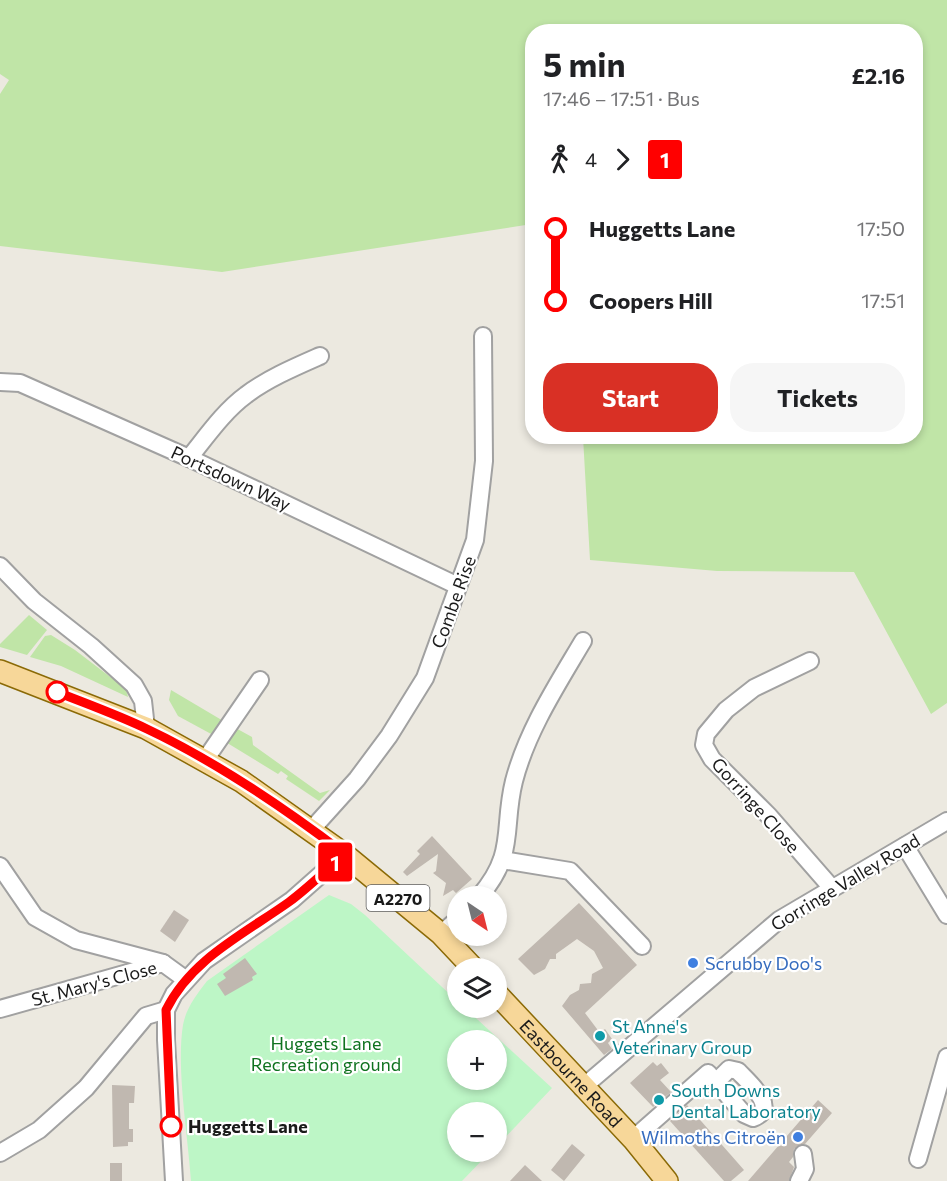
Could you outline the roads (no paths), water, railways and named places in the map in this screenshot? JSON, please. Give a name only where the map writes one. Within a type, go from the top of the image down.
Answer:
[{"type":"main road","name":"A2270","points":[[0,671],[146,728],[205,760],[312,829],[345,854],[441,934],[464,958]]},
{"type":"main road","name":"Eastbourne Road","points":[[507,1005],[582,1088],[633,1139],[667,1181]]},
{"type":"street","name":"Combe Rise","points":[[312,829],[357,779],[389,736],[425,678],[475,540],[484,461],[483,336]]},
{"type":"street","points":[[189,458],[210,432],[245,396],[297,366],[320,356]]},
{"type":"street","name":"Portsdown Way","points":[[0,382],[20,383],[189,458],[458,586]]},
{"type":"street","points":[[0,566],[34,601],[91,646],[134,685],[143,701],[146,728]]},
{"type":"street","points":[[486,886],[502,860],[507,846],[513,782],[525,748],[547,701],[583,641]]},
{"type":"street","name":"Gorringe Close","points":[[810,661],[754,688],[735,703],[706,734],[705,745],[712,759],[769,816],[831,887]]},
{"type":"street","points":[[205,760],[260,680]]},
{"type":"street","name":"Gorringe Valley Road","points":[[582,1088],[779,920],[831,887],[947,821]]},
{"type":"street","points":[[905,846],[947,915]]},
{"type":"street","points":[[174,1181],[166,1010],[185,979],[204,961],[292,900],[345,854]]},
{"type":"street","points":[[502,860],[570,871],[642,946]]},
{"type":"street","points":[[0,866],[35,917],[76,939],[163,963]]},
{"type":"street","points":[[441,934],[447,929]]},
{"type":"street","name":"St. Mary's Close","points":[[0,1009],[163,963],[185,979]]},
{"type":"street","points":[[0,1153],[39,1130],[86,1089],[146,1016],[166,1010]]},
{"type":"street","points":[[918,1160],[947,1057]]},
{"type":"street","points":[[633,1139],[708,1072],[716,1082]]},
{"type":"street","points":[[799,1181],[805,1169],[803,1154]]},
{"type":"place","name":"Scrubby Doo's","points":[[693,963]]},
{"type":"place","name":"St Anne's Veterinary Group","points":[[600,1036]]},
{"type":"place","name":"South Downs Dental Laboratory","points":[[659,1100]]},
{"type":"place","name":"Huggetts Lane","points":[[171,1126]]},
{"type":"place","name":"Wilmoths Citroën","points":[[798,1137]]},
{"type":"park label","name":"Huggets Lane Recreation ground","points":[[326,1053]]}]
